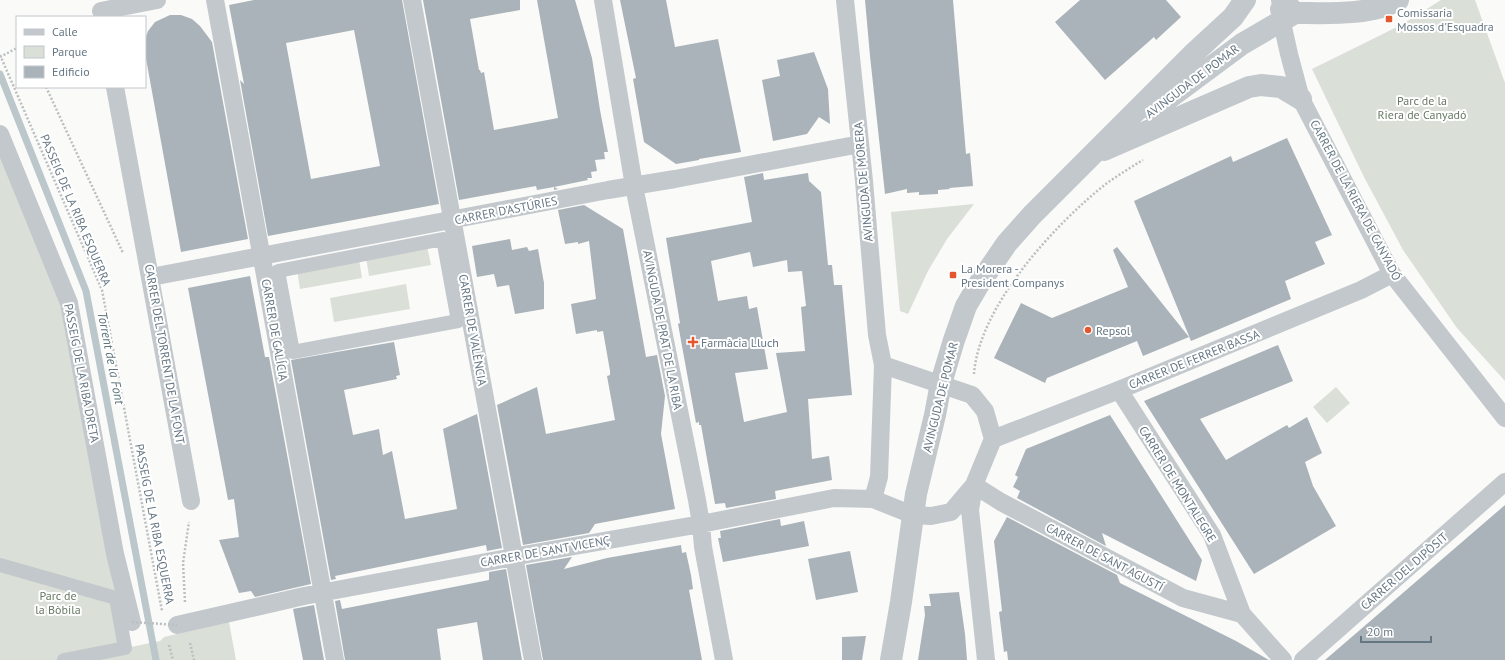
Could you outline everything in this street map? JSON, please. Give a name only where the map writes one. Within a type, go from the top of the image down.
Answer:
[{"type":"street","points":[[100,9],[158,0]]},
{"type":"street","name":"CARRER DE GALÍCIA","points":[[215,0],[335,660]]},
{"type":"street","name":"CARRER DE VALÈNCIA","points":[[412,0],[533,660]]},
{"type":"street","name":"AVINGUDA DE PRAT DE LA RIBA","points":[[603,0],[634,186],[701,524],[703,547],[724,660]]},
{"type":"street","name":"AVINGUDA DE MORERA","points":[[845,0],[860,144],[877,335],[883,365],[879,477],[873,499]]},
{"type":"street","name":"AVINGUDA DE POMAR","points":[[891,660],[913,515],[941,383],[966,306],[1007,243],[1032,215],[1194,53],[1233,17],[1245,0]]},
{"type":"street","points":[[1284,8],[1335,13],[1372,10],[1398,0]]},
{"type":"street","name":"AVINGUDA DE POMAR","points":[[1092,156],[1242,44],[1269,29],[1284,8]]},
{"type":"street","name":"CARRER DE LA RIERA DE CANYADÓ","points":[[1284,8],[1288,54],[1301,99],[1392,274],[1505,418]]},
{"type":"street","points":[[1092,156],[1249,87],[1261,85],[1281,87],[1301,99]]},
{"type":"street","name":"CARRER DEL TORRENT DE LA FONT","points":[[115,88],[191,501]]},
{"type":"street","name":"PASSEIG DE LA RIBA DRETA","points":[[0,134],[69,303],[115,554],[132,622]]},
{"type":"street","name":"CARRER D'ASTÚRIES","points":[[151,277],[860,144]]},
{"type":"street","points":[[443,239],[458,322],[293,352],[278,270],[443,239]]},
{"type":"street","name":"CARRER DE FERRER BASSA","points":[[993,439],[1119,390],[1361,290],[1392,274]]},
{"type":"street","points":[[883,365],[941,383],[972,395],[985,411],[993,439],[974,485],[970,510],[986,660]]},
{"type":"street","name":"CARRER DE MONTALEGRE","points":[[1119,390],[1212,535],[1242,614],[1283,660]]},
{"type":"street","name":"CARRER DEL DIPÒSIT","points":[[1303,660],[1505,482]]},
{"type":"street","points":[[913,515],[931,516],[951,512],[974,485]]},
{"type":"street","name":"CARRER DE SANT AGUSTÍ","points":[[974,485],[1001,502],[1183,598],[1242,614]]},
{"type":"street","name":"CARRER DE SANT VICENÇ","points":[[173,625],[304,596],[701,524],[834,498],[856,497],[873,499],[913,515]]},
{"type":"street","points":[[0,565],[116,598],[125,648],[64,660]]},
{"type":"path","points":[[0,56],[16,48]]},
{"type":"path","name":"PASSEIG DE LA RIBA ESQUERRA","points":[[0,56],[102,290],[163,614]]},
{"type":"path","points":[[46,88],[125,256]]},
{"type":"path","points":[[974,367],[986,330],[994,313],[1014,280],[1040,246],[1073,213],[1108,183],[1146,158]]},
{"type":"path","points":[[132,622],[173,625],[191,501]]},
{"type":"path","points":[[169,644],[173,660]]},
{"type":"green space","name":"Parc de la Riera de Canyadó","points":[[1441,0],[1475,0],[1505,83],[1505,381],[1457,328],[1403,250],[1364,177],[1312,69],[1401,25]]},
{"type":"green space","name":"Parc de la Bòbila","points":[[0,155],[58,294],[72,350],[126,648],[160,641],[164,637],[229,622],[236,660],[0,660]]},
{"type":"green space","points":[[974,204],[947,239],[928,271],[908,314],[900,311],[891,212]]},
{"type":"green space","points":[[427,246],[431,265],[369,276],[366,257]]},
{"type":"green space","points":[[359,259],[362,278],[300,289],[297,270]]},
{"type":"green space","points":[[406,284],[410,309],[334,322],[330,298]]},
{"type":"green space","points":[[1336,387],[1350,403],[1327,423],[1313,407]]},
{"type":"building","points":[[254,0],[402,0],[439,204],[268,236],[240,80],[244,84],[229,5]],"holes":[[[354,30],[380,166],[311,179],[286,43]]]},
{"type":"building","points":[[423,0],[520,0],[520,10],[470,19],[479,70],[481,73],[484,72],[494,130],[558,118],[537,0],[575,0],[592,58],[608,152],[604,152],[605,159],[595,160],[597,171],[591,172],[592,178],[537,190],[536,186],[459,200]]},
{"type":"building","points":[[620,0],[666,0],[675,47],[718,39],[741,152],[676,164],[644,142],[633,79],[636,78]]},
{"type":"building","points":[[865,0],[953,0],[966,154],[970,153],[973,186],[938,190],[938,194],[919,195],[919,192],[907,193],[907,189],[885,194]]},
{"type":"building","points":[[1080,0],[1166,0],[1181,17],[1156,40],[1154,37],[1105,80],[1055,22]]},
{"type":"building","points":[[170,15],[181,15],[192,19],[200,26],[212,42],[248,239],[181,252],[146,59],[146,37],[148,31],[155,22]]},
{"type":"building","points":[[814,52],[828,89],[830,124],[819,117],[807,134],[773,141],[762,80],[780,76],[777,60]]},
{"type":"building","points":[[1287,138],[1332,235],[1315,242],[1325,264],[1285,281],[1291,299],[1191,341],[1134,201],[1231,156],[1233,162]]},
{"type":"building","points":[[763,173],[764,180],[808,173],[809,181],[821,192],[828,265],[832,265],[834,285],[842,285],[852,395],[808,399],[812,459],[829,456],[832,480],[775,491],[776,499],[726,508],[725,503],[715,504],[701,425],[699,425],[699,422],[696,423],[678,324],[680,323],[666,238],[752,222],[744,177]],"holes":[[[750,252],[753,267],[787,260],[788,272],[802,271],[806,306],[801,307],[805,351],[776,353],[787,412],[744,422],[735,373],[768,369],[757,307],[749,309],[747,296],[718,301],[711,261]]]},
{"type":"building","points":[[584,205],[623,229],[646,357],[657,355],[665,396],[661,434],[675,509],[595,524],[589,533],[523,545],[497,405],[537,387],[546,434],[615,420],[607,376],[610,375],[610,371],[603,331],[597,332],[597,330],[576,334],[571,304],[596,299],[589,241],[578,244],[578,242],[565,244],[558,210]]},
{"type":"building","points":[[510,239],[512,250],[527,247],[529,251],[538,249],[544,283],[544,309],[515,314],[509,285],[497,287],[494,274],[477,277],[472,246]]},
{"type":"building","name":"Repsol","points":[[1117,247],[1189,337],[1143,356],[1137,341],[1047,378],[1045,383],[994,358],[1021,303],[1052,318],[1128,287],[1113,250]]},
{"type":"building","points":[[250,276],[265,357],[269,357],[311,584],[255,597],[251,591],[239,593],[219,540],[239,537],[234,499],[228,500],[188,288]]},
{"type":"building","points":[[394,342],[400,375],[396,376],[397,379],[344,390],[353,435],[379,429],[383,455],[392,451],[405,519],[457,509],[443,429],[477,414],[502,548],[487,551],[486,545],[335,576],[336,579],[331,580],[291,360]]},
{"type":"building","points":[[1278,345],[1293,381],[1200,419],[1226,460],[1287,425],[1289,428],[1307,417],[1322,453],[1305,462],[1313,486],[1336,526],[1254,574],[1144,401]]},
{"type":"building","points":[[1110,415],[1202,560],[1196,581],[1102,533],[1106,546],[1017,498],[1020,491],[1013,487],[1018,477],[1015,475],[1026,449]]},
{"type":"building","points":[[1505,505],[1505,660],[1325,660],[1368,623]]},
{"type":"building","points":[[1007,517],[1117,575],[1120,583],[1236,641],[1269,660],[1008,660],[1007,651],[1004,652],[999,612],[1002,611],[994,541]]},
{"type":"building","points":[[780,519],[781,526],[804,521],[809,546],[723,562],[718,538],[721,538],[720,531]]},
{"type":"building","points":[[681,545],[682,553],[686,552],[691,575],[693,589],[689,590],[702,660],[543,660],[526,565],[572,557],[564,569],[607,558]]},
{"type":"building","points":[[850,551],[858,592],[816,600],[808,559]]},
{"type":"building","points":[[506,569],[522,660],[483,660],[477,622],[437,629],[441,660],[345,660],[335,601],[340,600],[342,609],[489,580],[489,572]]},
{"type":"building","points":[[959,592],[967,660],[918,660],[925,615],[924,606],[931,606],[929,594]]},
{"type":"building","points":[[314,605],[324,660],[303,660],[293,609]]},
{"type":"building","points":[[866,636],[862,660],[842,660],[842,637]]},
{"type":"waterway","name":"Torrent de la Font","points":[[0,74],[86,291],[156,660]]},
{"type":"place","name":"Comissaria Mossos d'Esquadra","points":[[1389,19]]},
{"type":"place","name":"La Morera - President Companys","points":[[953,275]]},
{"type":"place","name":"Repsol","points":[[1088,330]]},
{"type":"place","name":"Farmàcia Lluch","points":[[693,342]]}]
